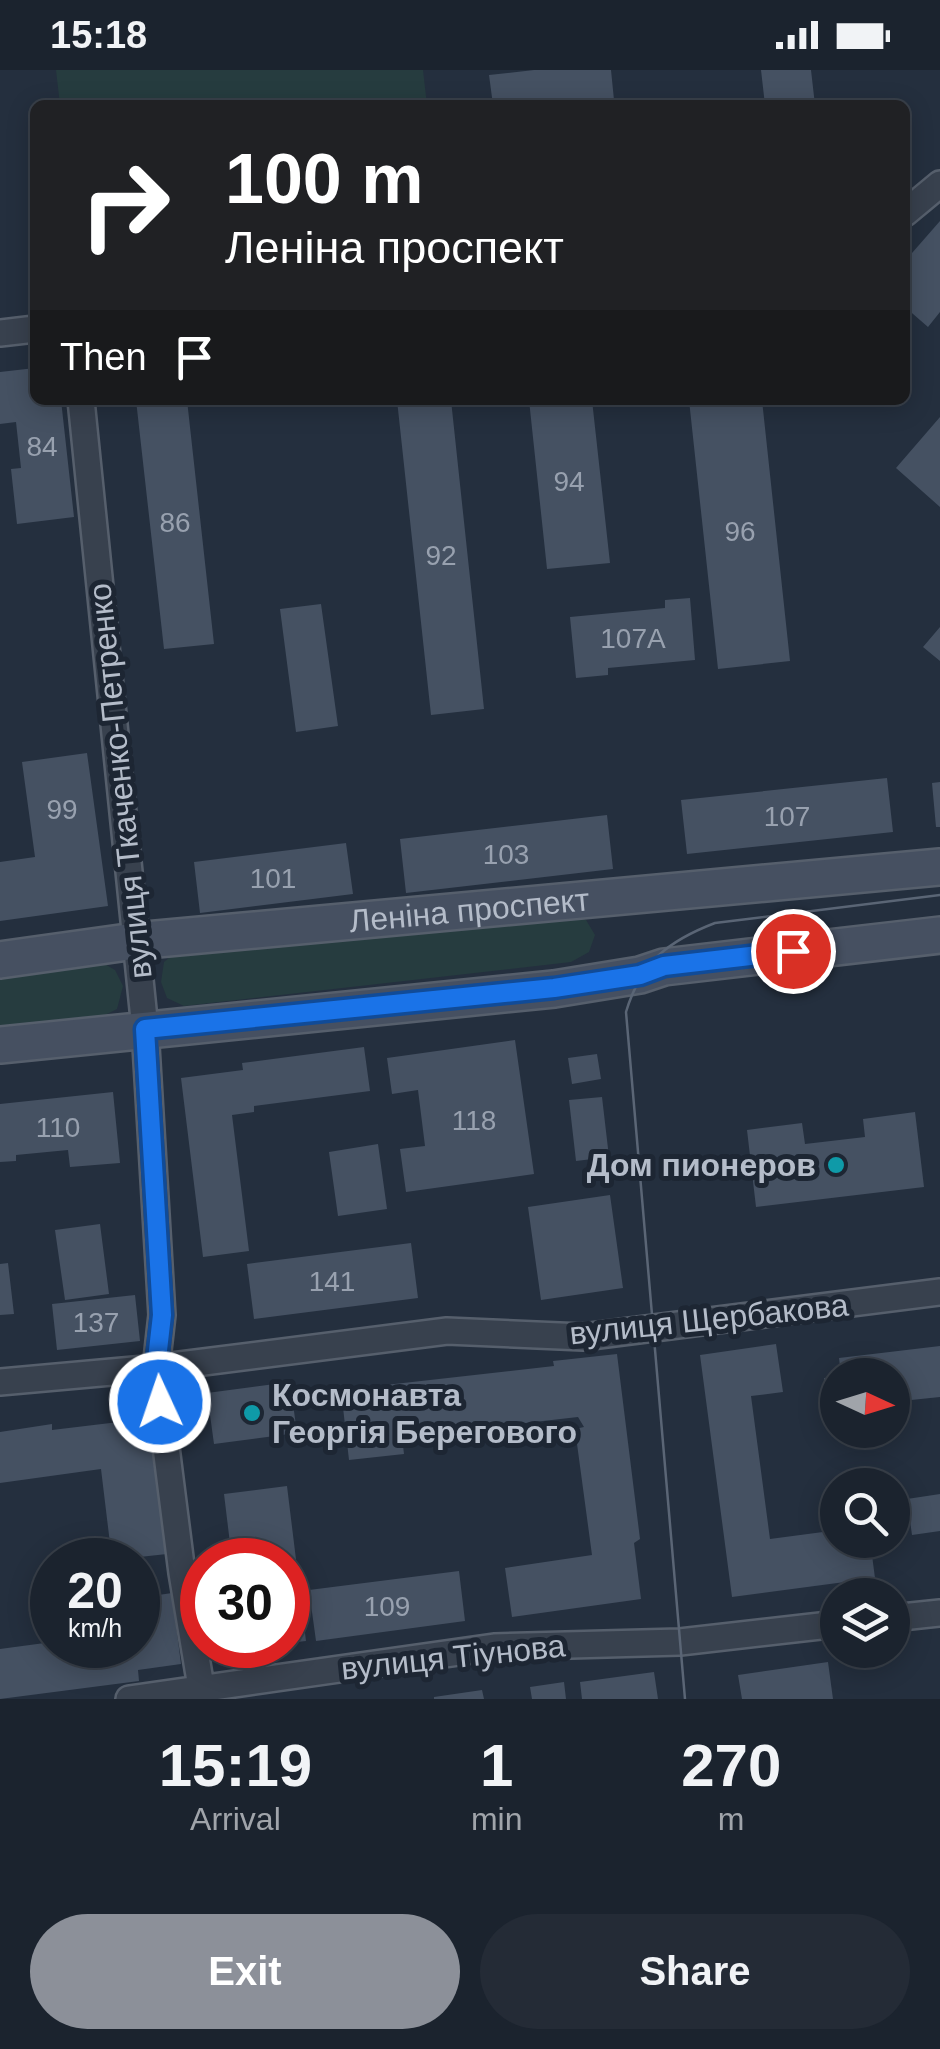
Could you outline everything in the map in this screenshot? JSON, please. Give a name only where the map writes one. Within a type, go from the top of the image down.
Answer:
[{"type":"street","points":[[910,209],[940,184]]},
{"type":"street","points":[[0,334],[30,331]]},
{"type":"street","name":"вулиця Ткаченко-Петренко","points":[[82,405],[145,1029],[162,1315],[156,1368],[202,1693]]},
{"type":"street","name":"Леніна проспект","points":[[0,960],[136,941],[940,868]]},
{"type":"street","points":[[0,1044],[568,987],[640,975],[664,966],[940,935]]},
{"type":"street","name":"вулиця Щербакова","points":[[0,1382],[156,1368],[447,1331],[583,1337],[940,1292]]},
{"type":"street","points":[[910,1616],[940,1613]]},
{"type":"street","name":"вулиця Тіунова","points":[[129,1699],[202,1693],[494,1646],[680,1642],[820,1626]]},
{"type":"green space","points":[[56,70],[423,70],[426,100],[59,100]]},
{"type":"green space","points":[[568,913],[586,920],[595,935],[589,952],[571,962],[184,1006],[167,998],[161,982],[164,962],[176,952]]},
{"type":"green space","points":[[103,963],[115,970],[123,986],[117,1009],[105,1015],[0,1027],[0,974]]},
{"type":"building","points":[[534,70],[611,70],[614,100],[492,100],[489,75]]},
{"type":"building","points":[[761,70],[811,70],[814,100],[764,100]]},
{"type":"building","points":[[940,221],[940,312],[928,327],[910,311],[910,255]]},
{"type":"building","points":[[30,369],[30,405],[62,405],[74,517],[17,524],[11,469],[21,468],[16,422],[0,424],[0,372]]},
{"type":"building","points":[[137,405],[188,405],[214,644],[164,649]]},
{"type":"building","points":[[398,405],[452,405],[484,709],[431,715]]},
{"type":"building","points":[[530,405],[593,405],[610,563],[547,569]]},
{"type":"building","points":[[690,405],[763,405],[790,661],[718,669]]},
{"type":"building","points":[[940,417],[940,507],[896,468]]},
{"type":"building","points":[[690,598],[695,660],[608,668],[608,675],[576,678],[570,617],[665,608],[665,600]]},
{"type":"building","points":[[321,604],[338,726],[296,732],[280,609]]},
{"type":"building","points":[[940,627],[940,661],[923,647]]},
{"type":"building","points":[[87,753],[108,906],[0,921],[0,862],[35,857],[22,762]]},
{"type":"building","points":[[887,778],[893,832],[687,854],[681,800]]},
{"type":"building","points":[[940,782],[940,827],[936,827],[932,783]]},
{"type":"building","points":[[607,815],[613,869],[406,893],[400,839]]},
{"type":"building","points":[[346,843],[353,894],[200,913],[194,862]]},
{"type":"building","points":[[515,1040],[534,1174],[406,1192],[400,1149],[425,1146],[418,1090],[392,1094],[387,1058]]},
{"type":"building","points":[[364,1047],[370,1091],[254,1106],[254,1112],[232,1115],[249,1251],[203,1257],[181,1078],[243,1070],[242,1063]]},
{"type":"building","points":[[597,1054],[601,1079],[572,1084],[568,1058]]},
{"type":"building","points":[[113,1092],[120,1163],[70,1167],[68,1150],[16,1155],[16,1161],[0,1162],[0,1104]]},
{"type":"building","points":[[602,1097],[609,1157],[576,1161],[569,1100]]},
{"type":"building","name":"Дом пионеров","points":[[915,1112],[924,1187],[756,1207],[747,1130],[802,1123],[805,1144],[865,1137],[863,1119]]},
{"type":"building","points":[[378,1144],[387,1209],[338,1216],[329,1152]]},
{"type":"building","points":[[610,1195],[623,1288],[541,1300],[528,1207]]},
{"type":"building","points":[[100,1224],[109,1294],[65,1300],[55,1230]]},
{"type":"building","points":[[411,1243],[418,1298],[254,1319],[247,1264]]},
{"type":"building","points":[[8,1263],[14,1314],[0,1315],[0,1264]]},
{"type":"building","points":[[135,1295],[140,1341],[57,1350],[52,1304]]},
{"type":"building","points":[[776,1344],[783,1392],[751,1396],[770,1539],[820,1532],[820,1558],[872,1558],[875,1578],[820,1578],[820,1585],[732,1597],[700,1355]]},
{"type":"building","points":[[940,1346],[940,1397],[910,1400],[910,1358],[839,1358]]},
{"type":"building","points":[[617,1354],[640,1539],[634,1543],[641,1599],[512,1617],[505,1568],[592,1555],[575,1429],[584,1427],[578,1417],[402,1437],[404,1454],[349,1460],[341,1390],[554,1366],[553,1361]]},
{"type":"building","name":"Космонавта Георгія Берегового","points":[[290,1382],[297,1433],[214,1444],[207,1393]]},
{"type":"building","points":[[152,1418],[167,1554],[160,1555],[160,1538],[109,1538],[101,1469],[0,1483],[0,1432],[52,1424],[52,1430]]},
{"type":"building","points":[[287,1486],[293,1538],[229,1538],[224,1494]]},
{"type":"building","points":[[940,1494],[940,1531],[912,1535],[910,1499]]},
{"type":"building","points":[[459,1571],[465,1621],[316,1641],[310,1590]]},
{"type":"building","points":[[172,1593],[180,1664],[160,1667],[160,1595]]},
{"type":"building","points":[[30,1645],[30,1668],[152,1668],[138,1670],[139,1681],[0,1699],[0,1649]]},
{"type":"building","points":[[820,1663],[820,1668],[829,1668],[833,1699],[742,1699],[738,1675]]},
{"type":"building","points":[[654,1672],[658,1699],[582,1699],[580,1682]]},
{"type":"building","points":[[564,1682],[566,1699],[532,1699],[530,1687]]},
{"type":"building","points":[[482,1690],[484,1699],[434,1699],[434,1697]]},
{"type":"tram line","points":[[685,1699],[626,1012],[640,980],[658,955],[683,937],[715,923],[940,895]]},
{"type":"place","name":"Дом пионеров","points":[[836,1165]]},
{"type":"place","name":"Космонавта Георгія Берегового","points":[[252,1413]]},
{"type":"route","points":[[160,1402],[156,1368],[162,1315],[145,1029],[596,984],[664,966],[793,951]]}]
